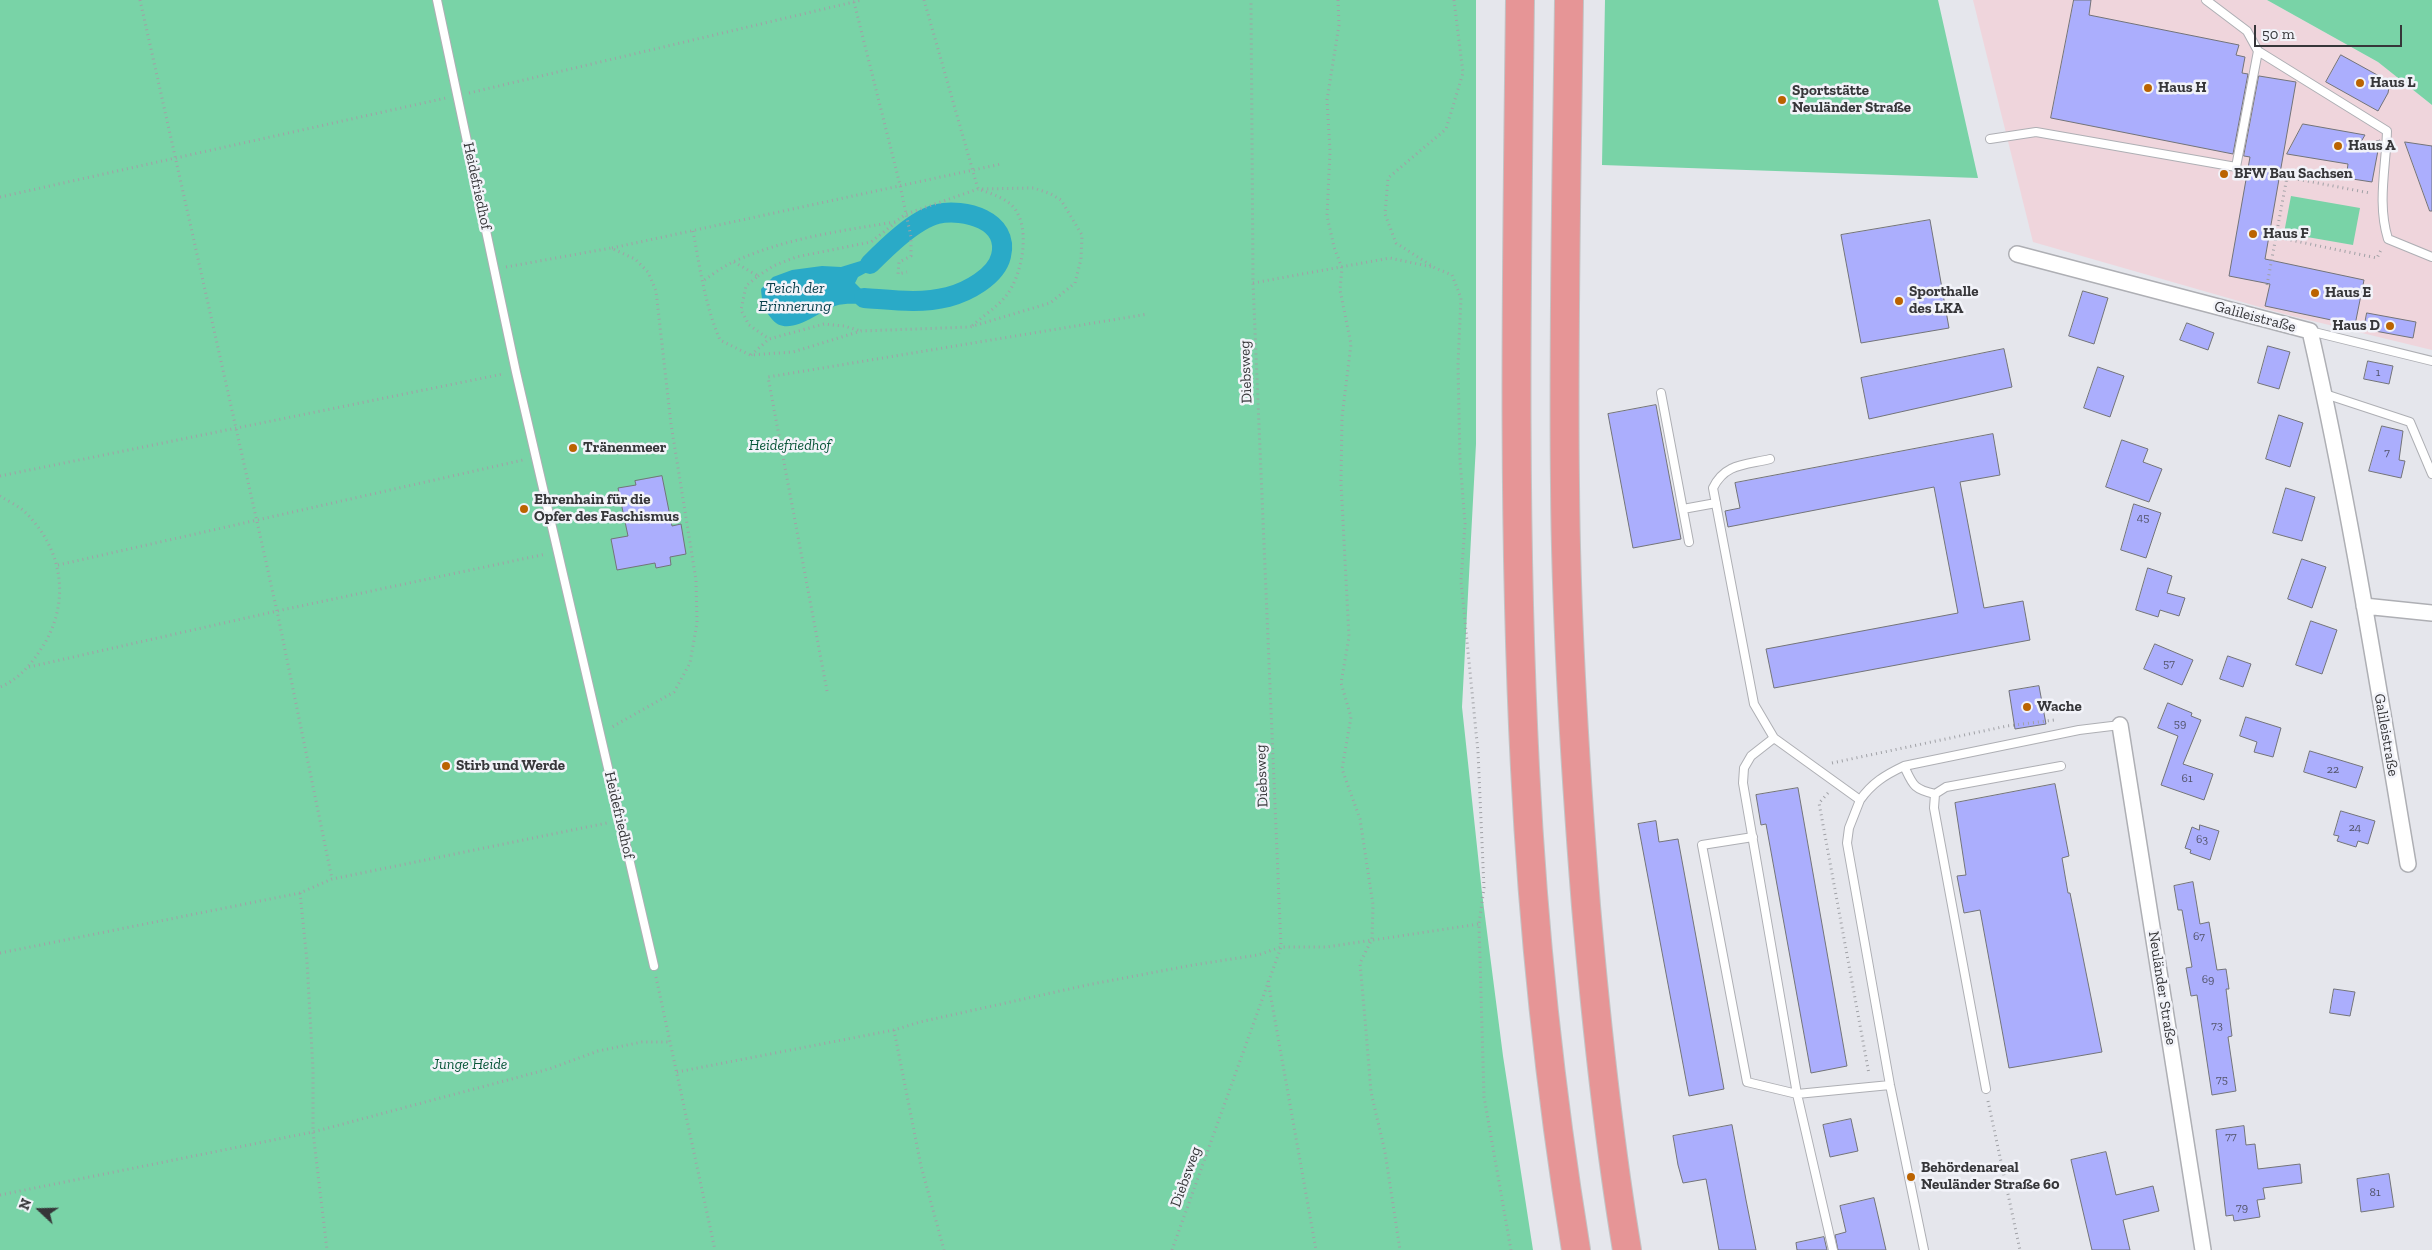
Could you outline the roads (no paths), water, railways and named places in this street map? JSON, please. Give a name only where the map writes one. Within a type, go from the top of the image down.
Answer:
[{"type":"highway","points":[[1520,0],[1516,351],[1518,551],[1525,769],[1542,986],[1552,1080],[1576,1250]]},
{"type":"highway","points":[[1569,0],[1564,379],[1566,528],[1573,716],[1591,961],[1616,1186],[1627,1250]]},
{"type":"street","name":"Galileistraße","points":[[2017,254],[2310,331],[2324,394],[2364,606],[2408,864]]},
{"type":"street","points":[[2364,606],[2432,613]]},
{"type":"street","name":"Neuländer Straße","points":[[2120,725],[2203,1250]]},
{"type":"lane","name":"Heidefriedhof","points":[[437,0],[516,372],[654,966]]},
{"type":"lane","points":[[2206,0],[2247,31],[2258,51],[2387,130],[2386,163],[2381,195],[2383,223],[2388,239],[2432,257]]},
{"type":"lane","points":[[1990,139],[2036,132],[2236,168],[2258,51]]},
{"type":"lane","points":[[2310,331],[2432,361]]},
{"type":"lane","points":[[1661,393],[1689,542]]},
{"type":"lane","points":[[2324,394],[2410,422],[2432,474]]},
{"type":"lane","points":[[1770,459],[1728,468],[1718,476],[1713,488],[1754,704],[1774,738],[1860,800]]},
{"type":"lane","points":[[1683,509],[1716,502]]},
{"type":"lane","points":[[1924,1250],[1890,1085],[1847,843],[1849,828],[1860,800],[1869,787],[1883,776],[1904,766],[2079,730],[2120,725]]},
{"type":"lane","points":[[1774,738],[1751,756],[1744,768],[1743,783],[1797,1094],[1833,1250]]},
{"type":"lane","points":[[1904,766],[1912,785],[1920,790],[1935,794],[1946,787],[2061,766]]},
{"type":"lane","points":[[1935,794],[1934,808],[1986,1089]]},
{"type":"lane","points":[[1753,837],[1702,845],[1747,1082],[1797,1094],[1890,1085]]},
{"type":"water","name":"Teich der Erinnerung","points":[[867,259],[871,270],[858,277],[855,283],[863,291],[863,304],[835,306],[803,322],[785,326],[778,324],[771,318],[765,308],[761,289],[773,277],[792,270],[822,266],[841,267]]},
{"type":"waterway","points":[[864,298],[917,301],[956,295],[980,282],[993,271],[1001,256],[1002,244],[999,233],[983,219],[960,213],[937,214],[910,228],[870,264]]},
{"type":"place","name":"Haus L","points":[[2360,83]]},
{"type":"place","name":"Haus H","points":[[2148,88]]},
{"type":"place","name":"Sportstätte Neuländer Straße","points":[[1782,100]]},
{"type":"place","name":"Haus A","points":[[2338,146]]},
{"type":"place","name":"BFW Bau Sachsen","points":[[2224,174]]},
{"type":"place","name":"Haus F","points":[[2253,234]]},
{"type":"place","name":"Haus E","points":[[2315,293]]},
{"type":"place","name":"Sporthalle des LKA","points":[[1899,301]]},
{"type":"place","name":"Haus D","points":[[2390,326]]},
{"type":"place","name":"Tränenmeer","points":[[573,448]]},
{"type":"place","name":"Ehrenhain für die Opfer des Faschismus","points":[[524,509]]},
{"type":"place","name":"Wache","points":[[2027,707]]},
{"type":"place","name":"Stirb und Werde","points":[[446,766]]},
{"type":"place","name":"Behördenareal Neuländer Straße 60","points":[[1911,1177]]},
{"type":"park label","name":"Junge Heide","points":[[470,1065]]}]
